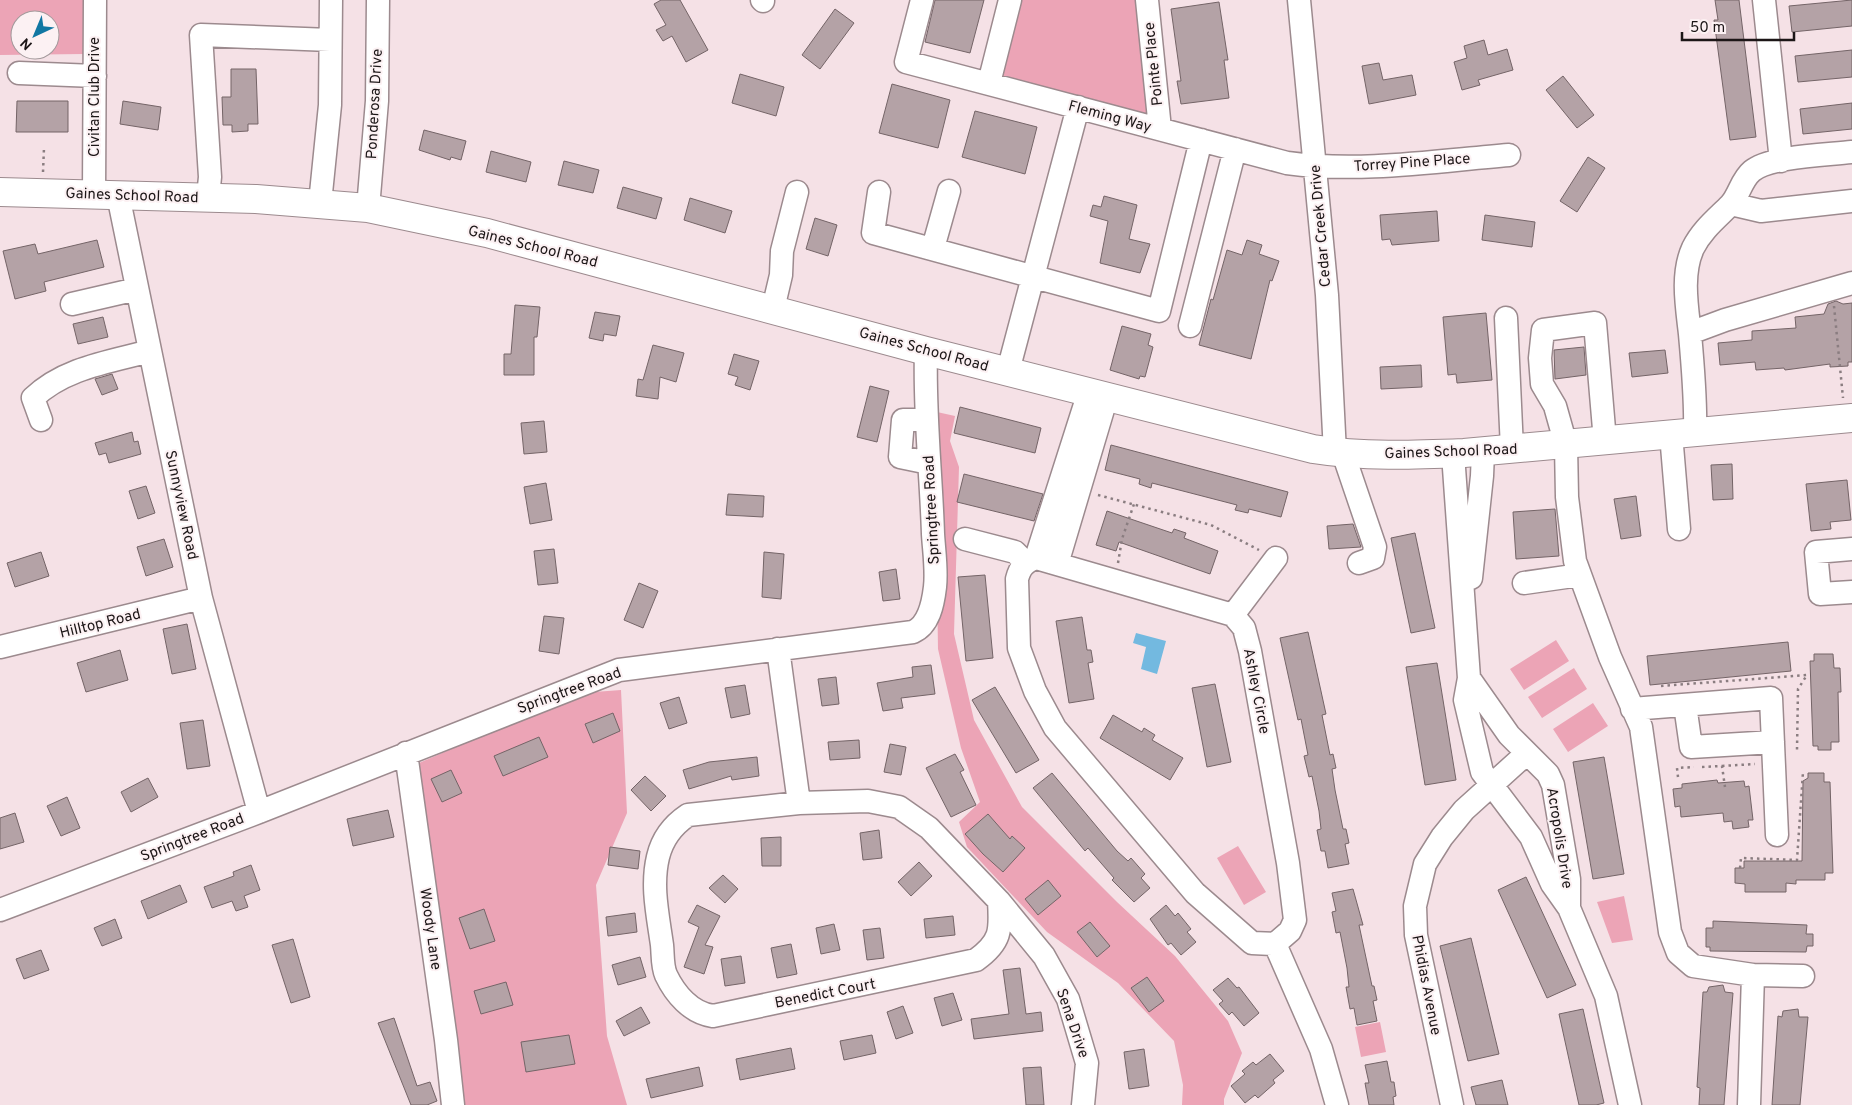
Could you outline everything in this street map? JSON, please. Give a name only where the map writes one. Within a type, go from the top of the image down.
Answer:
[{"type":"main road","name":"Gaines School Road","points":[[0,192],[208,198],[320,203],[368,208],[487,234],[926,351],[1339,453],[1452,454],[1566,445],[1683,433],[1848,409]]},
{"type":"street","name":"Civitan Club Drive","points":[[95,0],[95,76],[106,195]]},
{"type":"street","points":[[320,203],[330,105],[331,0]]},
{"type":"street","name":"Ponderosa Drive","points":[[368,208],[377,101],[378,0]]},
{"type":"street","name":"Fleming Way","points":[[922,0],[906,62],[1287,163],[1315,167]]},
{"type":"street","points":[[989,84],[1010,0]]},
{"type":"street","name":"Pointe Place","points":[[1147,0],[1160,129]]},
{"type":"street","name":"Cedar Creek Drive","points":[[1299,0],[1327,294],[1339,453],[1372,534],[1375,547],[1373,558],[1359,563]]},
{"type":"street","points":[[1764,0],[1781,161]]},
{"type":"street","points":[[208,198],[210,177],[202,36],[330,40]]},
{"type":"street","points":[[19,73],[95,76]]},
{"type":"street","points":[[1008,371],[1078,107]]},
{"type":"street","points":[[879,192],[873,233],[1034,275],[1159,311],[1201,140]]},
{"type":"street","points":[[1190,326],[1235,149]]},
{"type":"street","points":[[1679,529],[1683,433],[1696,407],[1687,304],[1687,268],[1693,248],[1710,222],[1731,204],[1752,171],[1762,165],[1781,161],[1852,152]]},
{"type":"street","name":"Torrey Pine Place","points":[[1315,167],[1419,163],[1508,154]]},
{"type":"street","points":[[933,248],[949,191]]},
{"type":"street","points":[[773,309],[781,275],[782,251],[798,192]]},
{"type":"street","name":"Sunnyview Road","points":[[106,195],[137,289],[201,598],[259,812]]},
{"type":"street","points":[[1731,204],[1761,211],[1852,201]]},
{"type":"street","points":[[1690,333],[1725,320],[1771,309],[1852,283]]},
{"type":"street","points":[[72,304],[137,289]]},
{"type":"street","points":[[1506,318],[1512,449]]},
{"type":"street","points":[[1605,440],[1595,323],[1543,330],[1540,358],[1542,384],[1556,406],[1566,445],[1567,497],[1575,562],[1610,657],[1641,727],[1670,932],[1678,953],[1693,966],[1752,975],[1803,976]]},
{"type":"street","points":[[41,420],[33,398],[47,384],[65,375],[150,351]]},
{"type":"street","name":"Springtree Road","points":[[0,910],[259,812],[618,670],[913,632],[921,628],[929,613],[935,586],[926,420],[926,351]]},
{"type":"street","points":[[1098,394],[1079,490],[1040,561],[1019,570],[1019,648],[1035,691],[1055,728],[1196,893],[1252,942],[1276,944],[1321,1050],[1337,1105]]},
{"type":"street","points":[[1040,561],[1098,394]]},
{"type":"street","name":"Acropolis Drive","points":[[1463,610],[1470,589],[1483,452]]},
{"type":"street","name":"Acropolis Drive","points":[[1452,454],[1469,678],[1465,700],[1482,772],[1531,837],[1552,884],[1570,908],[1606,996],[1630,1105]]},
{"type":"street","points":[[964,540],[1015,552],[1040,561],[1233,615],[1276,558]]},
{"type":"street","points":[[1852,549],[1816,552],[1820,594],[1852,592]]},
{"type":"street","points":[[1524,583],[1580,575]]},
{"type":"street","name":"Hilltop Road","points":[[0,647],[201,598]]},
{"type":"street","name":"Ashley Circle","points":[[1233,615],[1244,628],[1250,651],[1288,863],[1296,920],[1290,931],[1276,944]]},
{"type":"street","points":[[778,649],[799,803]]},
{"type":"street","name":"Acropolis Drive","points":[[1469,678],[1509,735],[1548,774],[1554,785],[1568,879],[1570,908]]},
{"type":"street","points":[[1632,709],[1771,698],[1777,835]]},
{"type":"street","points":[[1685,705],[1692,747],[1773,742]]},
{"type":"street","name":"Woody Lane","points":[[406,753],[444,1030],[452,1105]]},
{"type":"street","name":"Phidias Avenue","points":[[1452,1105],[1416,935],[1415,906],[1425,864],[1442,837],[1464,810],[1526,754]]},
{"type":"street","name":"Benedict Court","points":[[868,801],[899,807],[929,828],[999,902],[1001,926],[997,939],[991,949],[976,960],[712,1016],[701,1014],[680,998],[665,974],[655,885],[658,856],[667,836],[678,822],[688,815],[799,803],[868,801]]},
{"type":"street","name":"Sena Drive","points":[[999,902],[1044,956],[1068,999],[1087,1064],[1084,1105]]},
{"type":"street","points":[[1749,1105],[1752,975]]},
{"type":"path","points":[[43,174],[44,148]]},
{"type":"path","points":[[1833,298],[1848,409]]},
{"type":"path","points":[[1079,490],[1211,526],[1276,558]]},
{"type":"path","points":[[1110,580],[1120,556],[1122,539],[1134,504]]},
{"type":"path","points":[[1678,777],[1677,768],[1756,764],[1756,773]]},
{"type":"path","points":[[1722,766],[1725,787]]},
{"type":"path","points":[[1740,868],[1741,858],[1798,860],[1803,772]]},
{"type":"shaded area","points":[[0,0],[85,0],[84,54],[60,54],[60,10],[10,10],[10,55],[0,55]]},
{"type":"shaded area","points":[[1015,0],[1141,0],[1153,107],[1147,116],[1070,97],[1071,94],[1022,81],[1020,84],[999,78]]},
{"type":"shaded area","points":[[937,412],[955,416],[950,441],[959,467],[954,634],[974,720],[1022,807],[1117,902],[1175,956],[1228,1021],[1242,1053],[1224,1099],[1224,1105],[1182,1105],[1183,1085],[1174,1041],[1118,983],[1047,932],[967,847],[959,822],[980,802],[961,748],[938,649],[935,445]]},
{"type":"shaded area","points":[[1556,640],[1569,661],[1524,690],[1510,669]]},
{"type":"shaded area","points":[[1574,668],[1587,689],[1542,718],[1528,697]]},
{"type":"shaded area","points":[[621,690],[627,813],[596,885],[607,1036],[627,1105],[462,1105],[419,763],[581,693]]},
{"type":"shaded area","points":[[1593,703],[1608,726],[1568,752],[1553,729]]},
{"type":"shaded area","points":[[1238,846],[1266,892],[1244,905],[1217,858]]},
{"type":"shaded area","points":[[1624,896],[1633,940],[1612,943],[1597,902]]},
{"type":"shaded area","points":[[1380,1022],[1386,1052],[1361,1057],[1355,1027]]},
{"type":"water","points":[[1136,633],[1166,641],[1157,674],[1141,669],[1146,647],[1133,643]]},
{"type":"building","points":[[661,0],[680,0],[708,50],[686,62],[672,36],[663,41],[656,30],[666,25],[654,4]]},
{"type":"building","points":[[935,0],[984,0],[970,53],[925,42]]},
{"type":"building","points":[[1715,0],[1739,0],[1756,137],[1730,140],[1714,20],[1718,20]]},
{"type":"building","points":[[1852,0],[1852,26],[1792,32],[1789,6]]},
{"type":"building","points":[[1219,2],[1228,60],[1224,60],[1229,98],[1181,104],[1177,81],[1181,81],[1171,9]]},
{"type":"building","points":[[835,9],[854,23],[820,69],[802,55]]},
{"type":"building","points":[[1484,40],[1488,55],[1507,49],[1513,70],[1478,80],[1480,85],[1462,90],[1454,62],[1467,58],[1464,46]]},
{"type":"building","points":[[1852,50],[1852,77],[1798,82],[1795,56]]},
{"type":"building","points":[[1379,63],[1383,80],[1412,75],[1416,95],[1369,104],[1362,66]]},
{"type":"building","points":[[231,69],[256,69],[258,124],[248,124],[248,131],[232,132],[232,125],[223,125],[222,97],[231,97]]},
{"type":"building","points":[[740,74],[784,87],[776,116],[732,103]]},
{"type":"building","points":[[1563,76],[1594,115],[1577,128],[1546,90]]},
{"type":"building","points":[[892,84],[950,100],[938,148],[879,133]]},
{"type":"building","points":[[17,101],[68,101],[68,132],[16,132]]},
{"type":"building","points":[[123,101],[161,107],[158,130],[120,124]]},
{"type":"building","points":[[1852,103],[1852,129],[1803,134],[1800,109]]},
{"type":"building","points":[[975,111],[1037,127],[1025,174],[962,157]]},
{"type":"building","points":[[424,130],[466,141],[461,160],[451,157],[450,160],[419,150]]},
{"type":"building","points":[[491,151],[531,162],[526,182],[486,172]]},
{"type":"building","points":[[1588,157],[1605,168],[1577,212],[1560,201]]},
{"type":"building","points":[[564,161],[599,170],[593,193],[558,185]]},
{"type":"building","points":[[623,187],[662,198],[656,219],[617,208]]},
{"type":"building","points":[[1104,196],[1137,205],[1129,239],[1150,244],[1140,273],[1100,263],[1108,221],[1090,216],[1093,205],[1101,207]]},
{"type":"building","points":[[690,198],[732,211],[725,233],[684,220]]},
{"type":"building","points":[[1437,211],[1439,241],[1392,245],[1390,239],[1382,240],[1380,215]]},
{"type":"building","points":[[1485,215],[1535,222],[1532,247],[1482,240]]},
{"type":"building","points":[[815,218],[837,225],[828,256],[806,249]]},
{"type":"building","points":[[97,240],[104,267],[44,282],[46,291],[15,299],[3,251],[35,244],[38,254]]},
{"type":"building","points":[[1247,240],[1262,245],[1259,254],[1279,261],[1272,281],[1270,280],[1251,359],[1199,345],[1227,250],[1242,255]]},
{"type":"building","points":[[1836,301],[1843,304],[1852,303],[1852,362],[1848,362],[1848,366],[1830,367],[1830,364],[1785,370],[1784,368],[1756,370],[1755,362],[1720,365],[1718,343],[1752,340],[1752,331],[1796,328],[1795,317],[1824,314],[1828,304]]},
{"type":"building","points":[[515,305],[540,307],[537,337],[534,337],[534,375],[504,375],[504,354],[511,354]]},
{"type":"building","points":[[595,312],[620,316],[616,336],[604,334],[603,341],[589,338]]},
{"type":"building","points":[[1486,313],[1492,380],[1457,383],[1456,374],[1448,375],[1443,317]]},
{"type":"building","points":[[103,317],[108,337],[78,344],[73,324]]},
{"type":"building","points":[[1122,326],[1151,334],[1148,345],[1153,347],[1145,377],[1140,376],[1139,379],[1110,370]]},
{"type":"building","points":[[653,345],[684,353],[676,382],[660,377],[658,399],[636,396],[638,379],[643,380]]},
{"type":"building","points":[[1584,347],[1586,375],[1555,379],[1554,350]]},
{"type":"building","points":[[1665,350],[1668,373],[1632,377],[1629,353]]},
{"type":"building","points":[[734,354],[759,361],[750,390],[735,385],[738,377],[728,374]]},
{"type":"building","points":[[1421,365],[1422,387],[1381,389],[1380,367]]},
{"type":"building","points":[[112,374],[118,389],[102,395],[95,379]]},
{"type":"building","points":[[870,386],[889,391],[877,442],[857,437]]},
{"type":"building","points":[[960,407],[1041,428],[1035,453],[954,433]]},
{"type":"building","points":[[544,421],[547,452],[524,454],[521,423]]},
{"type":"building","points":[[132,432],[134,442],[138,441],[141,454],[109,463],[106,453],[99,455],[95,443]]},
{"type":"building","points":[[1111,445],[1288,492],[1281,517],[1249,509],[1248,513],[1235,510],[1237,505],[1152,483],[1151,488],[1139,484],[1140,479],[1105,470]]},
{"type":"building","points":[[1732,464],[1733,499],[1713,500],[1711,465]]},
{"type":"building","points":[[964,474],[1043,494],[1034,521],[957,502]]},
{"type":"building","points":[[1847,480],[1851,520],[1830,522],[1831,529],[1811,531],[1806,484]]},
{"type":"building","points":[[546,483],[552,520],[530,524],[524,487]]},
{"type":"building","points":[[146,486],[155,513],[138,519],[129,491]]},
{"type":"building","points":[[728,494],[764,496],[763,517],[726,515]]},
{"type":"building","points":[[1636,496],[1641,536],[1621,539],[1614,499]]},
{"type":"building","points":[[1555,509],[1559,556],[1516,559],[1513,512]]},
{"type":"building","points":[[1107,511],[1172,533],[1174,529],[1186,533],[1184,538],[1218,551],[1210,574],[1119,542],[1116,551],[1096,545]]},
{"type":"building","points":[[1353,524],[1361,547],[1329,549],[1327,526]]},
{"type":"building","points":[[1415,533],[1435,628],[1411,633],[1391,538]]},
{"type":"building","points":[[164,539],[173,567],[146,576],[137,547]]},
{"type":"building","points":[[554,549],[558,583],[538,585],[534,551]]},
{"type":"building","points":[[41,552],[49,576],[15,587],[7,563]]},
{"type":"building","points":[[764,552],[784,554],[781,599],[762,597]]},
{"type":"building","points":[[896,569],[900,599],[883,601],[879,572]]},
{"type":"building","points":[[985,575],[993,658],[966,661],[958,577]]},
{"type":"building","points":[[639,583],[658,591],[643,628],[624,620]]},
{"type":"building","points":[[544,616],[564,618],[559,654],[539,651]]},
{"type":"building","points":[[1082,617],[1087,650],[1091,650],[1093,662],[1088,663],[1094,699],[1069,703],[1056,621]]},
{"type":"building","points":[[187,624],[196,669],[172,674],[163,629]]},
{"type":"building","points":[[1308,632],[1326,714],[1322,715],[1330,755],[1333,754],[1336,768],[1332,769],[1335,790],[1343,829],[1346,829],[1349,843],[1345,844],[1349,864],[1328,868],[1325,851],[1321,851],[1317,830],[1321,829],[1319,811],[1312,776],[1309,777],[1304,756],[1308,755],[1301,719],[1298,720],[1280,638]]},
{"type":"building","points":[[1788,642],[1791,671],[1650,685],[1647,656]]},
{"type":"building","points":[[120,650],[128,680],[86,692],[77,663]]},
{"type":"building","points":[[1814,654],[1833,654],[1834,668],[1840,668],[1841,692],[1838,692],[1839,742],[1831,742],[1831,750],[1818,750],[1818,746],[1813,746],[1810,661],[1814,661]]},
{"type":"building","points":[[1437,663],[1456,780],[1425,785],[1406,667]]},
{"type":"building","points":[[931,665],[935,694],[901,698],[903,708],[883,711],[877,683],[913,677],[912,667]]},
{"type":"building","points":[[836,677],[839,704],[822,706],[818,679]]},
{"type":"building","points":[[1215,684],[1231,762],[1207,767],[1192,688]]},
{"type":"building","points":[[745,685],[750,714],[731,718],[725,688]]},
{"type":"building","points":[[995,687],[1039,760],[1016,773],[972,700]]},
{"type":"building","points":[[679,697],[687,723],[669,729],[660,703]]},
{"type":"building","points":[[613,713],[620,731],[593,743],[585,724]]},
{"type":"building","points":[[1113,715],[1142,732],[1144,728],[1155,735],[1152,740],[1183,758],[1170,780],[1100,738]]},
{"type":"building","points":[[203,720],[210,766],[187,769],[180,723]]},
{"type":"building","points":[[539,737],[548,757],[503,776],[494,756]]},
{"type":"building","points":[[859,740],[860,758],[830,760],[828,742]]},
{"type":"building","points":[[890,744],[906,747],[901,775],[884,772]]},
{"type":"building","points":[[955,754],[964,770],[960,772],[976,805],[951,817],[926,768]]},
{"type":"building","points":[[757,757],[759,776],[732,780],[731,776],[689,789],[683,770],[709,762]]},
{"type":"building","points":[[1604,757],[1624,874],[1593,879],[1573,762]]},
{"type":"building","points":[[451,770],[462,793],[442,802],[431,779]]},
{"type":"building","points":[[1052,773],[1117,851],[1128,861],[1131,858],[1145,874],[1141,878],[1150,888],[1134,902],[1112,880],[1114,878],[1088,848],[1085,851],[1033,788]]},
{"type":"building","points":[[1808,773],[1824,773],[1824,782],[1830,782],[1833,873],[1825,873],[1825,880],[1796,880],[1796,884],[1786,883],[1786,892],[1745,892],[1745,884],[1735,883],[1735,868],[1744,868],[1744,861],[1802,861],[1803,781],[1808,778]]},
{"type":"building","points":[[645,776],[666,796],[651,811],[631,790]]},
{"type":"building","points":[[148,778],[158,797],[131,812],[121,792]]},
{"type":"building","points":[[1717,780],[1718,783],[1744,781],[1745,787],[1749,786],[1753,820],[1748,820],[1749,827],[1733,829],[1732,821],[1724,822],[1723,813],[1681,817],[1680,806],[1675,807],[1673,789],[1682,788],[1682,784]]},
{"type":"building","points":[[67,797],[80,828],[61,836],[47,806]]},
{"type":"building","points":[[388,810],[394,837],[353,846],[347,819]]},
{"type":"building","points":[[15,813],[24,842],[0,849],[0,818]]},
{"type":"building","points":[[988,814],[1010,839],[1012,836],[1025,848],[1003,872],[965,834]]},
{"type":"building","points":[[879,830],[882,858],[863,860],[860,833]]},
{"type":"building","points":[[781,837],[781,866],[762,866],[761,838]]},
{"type":"building","points":[[610,847],[640,851],[638,869],[608,865]]},
{"type":"building","points":[[919,862],[932,876],[911,896],[898,882]]},
{"type":"building","points":[[251,865],[260,890],[244,896],[248,907],[236,911],[232,901],[212,908],[204,887],[234,876],[233,872]]},
{"type":"building","points":[[723,875],[738,889],[725,903],[709,888]]},
{"type":"building","points":[[1526,877],[1576,985],[1547,998],[1498,890]]},
{"type":"building","points":[[1048,880],[1061,896],[1038,915],[1025,899]]},
{"type":"building","points":[[180,885],[187,902],[148,919],[141,901]]},
{"type":"building","points":[[1353,889],[1363,925],[1359,925],[1372,986],[1374,986],[1377,1000],[1373,1001],[1377,1021],[1357,1025],[1354,1008],[1350,1009],[1346,987],[1349,987],[1347,968],[1340,932],[1336,933],[1332,912],[1336,911],[1332,893]]},
{"type":"building","points":[[697,905],[720,916],[705,945],[713,947],[704,974],[684,967],[699,927],[688,922]]},
{"type":"building","points":[[1166,905],[1175,916],[1178,913],[1191,929],[1187,932],[1196,942],[1181,955],[1171,943],[1168,945],[1150,919]]},
{"type":"building","points":[[484,909],[495,941],[470,949],[459,918]]},
{"type":"building","points":[[635,913],[637,932],[608,936],[606,917]]},
{"type":"building","points":[[953,916],[955,935],[926,938],[924,919]]},
{"type":"building","points":[[115,919],[122,938],[102,946],[94,928]]},
{"type":"building","points":[[1713,921],[1807,925],[1806,934],[1813,934],[1813,946],[1807,946],[1806,952],[1710,951],[1710,947],[1706,947],[1706,928],[1713,928]]},
{"type":"building","points":[[1090,922],[1110,946],[1097,957],[1077,932]]},
{"type":"building","points":[[834,924],[840,950],[821,954],[816,928]]},
{"type":"building","points":[[880,928],[884,958],[867,960],[863,930]]},
{"type":"building","points":[[1471,938],[1499,1054],[1468,1061],[1440,946]]},
{"type":"building","points":[[293,939],[310,997],[291,1003],[272,945]]},
{"type":"building","points":[[791,944],[797,974],[777,978],[771,948]]},
{"type":"building","points":[[41,950],[49,970],[24,979],[16,959]]},
{"type":"building","points":[[741,956],[745,983],[725,986],[721,959]]},
{"type":"building","points":[[640,957],[646,977],[618,985],[612,965]]},
{"type":"building","points":[[1020,968],[1026,1014],[1041,1012],[1043,1031],[974,1039],[971,1019],[1009,1014],[1003,970]]},
{"type":"building","points":[[1147,977],[1164,1001],[1149,1012],[1131,988]]},
{"type":"building","points":[[1228,978],[1237,988],[1239,987],[1259,1013],[1244,1026],[1232,1012],[1229,1015],[1219,1004],[1223,1001],[1213,990]]},
{"type":"building","points":[[506,982],[513,1005],[481,1014],[474,991]]},
{"type":"building","points":[[1723,985],[1725,992],[1733,993],[1724,1105],[1699,1105],[1700,1088],[1697,1087],[1703,992],[1707,992],[1709,987]]},
{"type":"building","points":[[953,993],[962,1020],[942,1026],[934,998]]},
{"type":"building","points":[[903,1006],[913,1033],[896,1039],[887,1012]]},
{"type":"building","points":[[641,1007],[650,1023],[624,1036],[616,1021]]},
{"type":"building","points":[[1583,1009],[1604,1103],[1596,1105],[1579,1105],[1559,1014]]},
{"type":"building","points":[[1798,1009],[1799,1017],[1808,1017],[1800,1105],[1772,1105],[1778,1016],[1782,1017],[1783,1011]]},
{"type":"building","points":[[394,1018],[417,1086],[430,1082],[437,1101],[427,1105],[411,1105],[378,1023]]},
{"type":"building","points":[[569,1035],[575,1064],[526,1072],[521,1042]]},
{"type":"building","points":[[872,1035],[876,1053],[844,1060],[840,1041]]},
{"type":"building","points":[[791,1048],[795,1069],[740,1080],[736,1059]]},
{"type":"building","points":[[1144,1049],[1149,1086],[1129,1089],[1124,1052]]},
{"type":"building","points":[[1270,1054],[1284,1071],[1273,1080],[1275,1083],[1258,1098],[1255,1095],[1245,1103],[1231,1086],[1245,1074],[1242,1071],[1253,1062],[1256,1065]]},
{"type":"building","points":[[1387,1061],[1391,1082],[1394,1082],[1396,1096],[1393,1097],[1394,1105],[1369,1105],[1365,1083],[1369,1083],[1365,1065]]},
{"type":"building","points":[[699,1067],[703,1086],[651,1098],[646,1079]]},
{"type":"building","points":[[1041,1067],[1044,1105],[1026,1105],[1023,1068]]},
{"type":"building","points":[[1502,1080],[1508,1105],[1476,1105],[1471,1087]]}]
